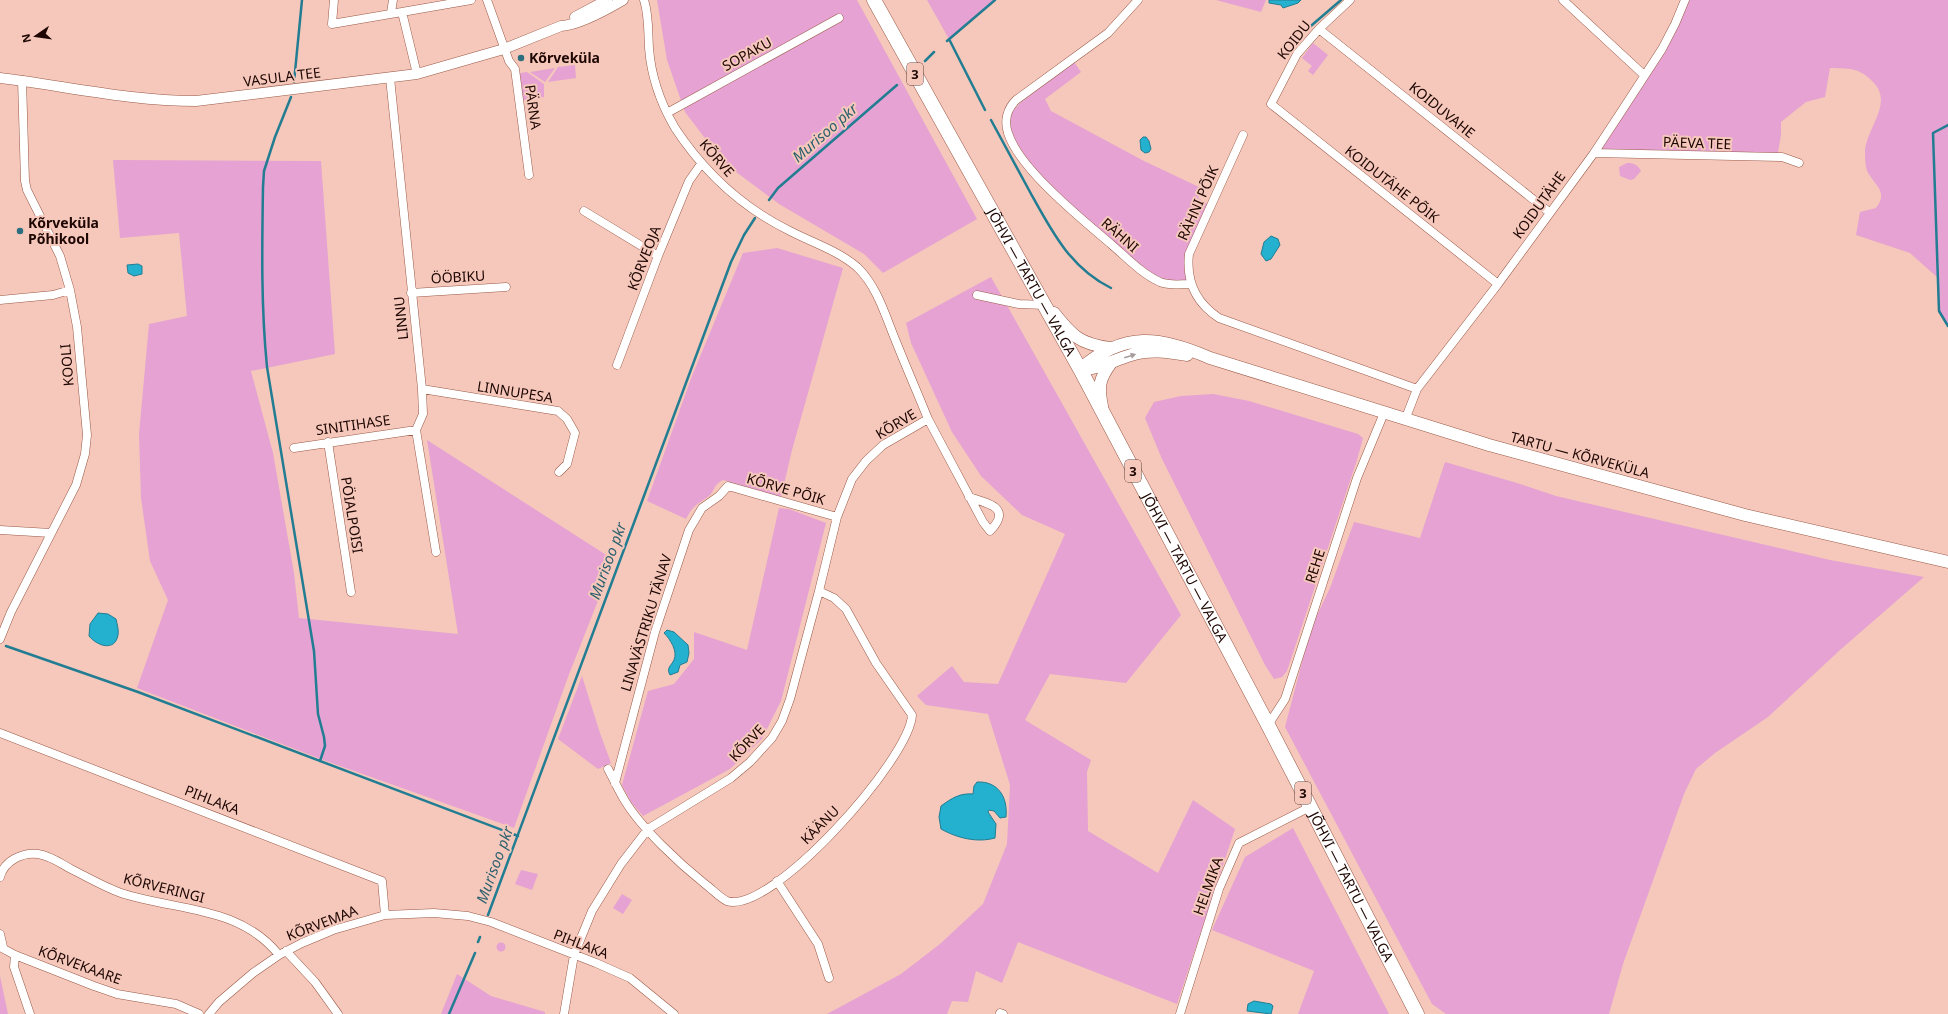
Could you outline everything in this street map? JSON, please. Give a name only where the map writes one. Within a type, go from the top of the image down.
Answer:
[{"type":"highway","name":"JÕHVI — TARTU — VALGA","points":[[874,0],[1080,369],[1268,725],[1417,1014]]},
{"type":"main road","points":[[1042,300],[1066,328],[1082,341],[1094,346],[1110,348]]},
{"type":"main road","name":"TARTU — KÕRVEKÜLA","points":[[1080,369],[1110,348],[1130,342],[1152,341],[1187,348],[1210,358],[1489,446],[1745,516],[1948,562]]},
{"type":"main road","name":"TARTU — KÕRVEKÜLA","points":[[1080,369],[1095,369],[1132,355],[1159,351],[1210,358]]},
{"type":"main road","points":[[1105,417],[1100,392],[1100,380],[1111,363]]},
{"type":"street","points":[[334,0],[332,24],[471,0]]},
{"type":"street","points":[[392,0],[392,13]]},
{"type":"street","name":"PÄRNA","points":[[487,0],[504,50],[515,69],[529,175]]},
{"type":"street","name":"VASULA TEE","points":[[561,26],[565,22],[607,0]]},
{"type":"street","name":"VASULA TEE","points":[[0,78],[22,80],[146,100],[196,101],[390,78],[417,74],[504,50],[561,26],[566,26],[592,16],[623,0]]},
{"type":"street","name":"KÕRVE","points":[[644,0],[647,12],[649,50],[654,76],[668,114],[701,164],[735,196],[774,223],[834,251],[857,268],[875,290],[928,419],[969,497],[990,532],[998,522],[1000,513],[992,504],[969,497]]},
{"type":"street","name":"RÄHNI","points":[[1138,0],[1108,33],[1016,100],[1009,109],[1006,119],[1008,133],[1018,152],[1046,185],[1136,266],[1159,282],[1170,285],[1190,284]]},
{"type":"street","name":"KOIDU","points":[[1271,104],[1297,54],[1318,29],[1350,0]]},
{"type":"street","points":[[1563,0],[1644,75]]},
{"type":"street","name":"KOIDUTÄHE","points":[[1406,420],[1417,389],[1498,284],[1549,212],[1594,153],[1675,24],[1685,0]]},
{"type":"street","points":[[402,12],[417,74]]},
{"type":"street","name":"SOPAKU","points":[[668,114],[838,18]]},
{"type":"street","name":"KOIDUVAHE","points":[[1318,29],[1549,212]]},
{"type":"street","name":"LINNU","points":[[390,78],[422,389],[423,414],[416,430],[436,552]]},
{"type":"street","name":"KOOLI","points":[[0,639],[3,622],[76,486],[85,454],[86,435],[77,327],[70,290],[60,256],[27,190],[25,181],[22,80]]},
{"type":"street","name":"KOIDUTÄHE PÕIK","points":[[1271,104],[1498,284]]},
{"type":"street","name":"RÄHNI PÕIK","points":[[1190,284],[1187,267],[1189,254],[1243,135]]},
{"type":"street","name":"PÄEVA TEE","points":[[1594,153],[1782,157],[1799,163]]},
{"type":"street","name":"KÕRVEOJA","points":[[617,365],[658,256],[689,181],[701,164]]},
{"type":"street","points":[[584,212],[658,256]]},
{"type":"street","points":[[1190,284],[1208,311],[1219,318],[1417,389]]},
{"type":"street","name":"ÖÖBIKU","points":[[411,293],[506,287]]},
{"type":"street","points":[[0,300],[53,295],[70,290]]},
{"type":"street","points":[[977,295],[1019,304],[1042,300]]},
{"type":"street","name":"LINNUPESA","points":[[422,389],[558,411],[567,419],[575,433],[567,464],[559,472]]},
{"type":"street","name":"REHE","points":[[1268,725],[1285,698],[1357,478],[1384,413]]},
{"type":"street","name":"KÕRVE","points":[[564,1014],[574,955],[592,911],[621,864],[648,829],[731,778],[750,762],[772,738],[782,721],[790,699],[838,517],[852,479],[866,461],[883,445],[928,419]]},
{"type":"street","name":"SINITIHASE","points":[[294,448],[416,430]]},
{"type":"street","name":"PÖIALPOISI","points":[[328,442],[351,592]]},
{"type":"street","name":"KÕRVE PÕIK","points":[[728,486],[838,517]]},
{"type":"street","name":"LINAVÄSTRIKU TÄNAV","points":[[616,783],[655,632],[689,530],[702,508],[719,496],[728,486]]},
{"type":"street","points":[[0,530],[51,533]]},
{"type":"street","name":"KÄÄNU","points":[[608,769],[626,803],[648,829],[692,873],[726,900],[738,902],[751,897],[777,881],[801,863],[839,827],[875,785],[900,747],[912,723],[912,715],[876,663],[846,609],[834,598],[819,591]]},
{"type":"street","name":"PIHLAKA","points":[[0,733],[382,880],[385,915]]},
{"type":"street","name":"HELMIKA","points":[[1180,1014],[1219,889],[1239,843],[1310,807]]},
{"type":"street","name":"KÕRVERINGI","points":[[0,877],[5,866],[15,858],[37,854],[48,856],[93,880],[120,892],[201,910],[230,920],[258,935],[269,943],[279,955]]},
{"type":"street","points":[[777,881],[818,944],[829,978]]},
{"type":"street","name":"KÕRVEMAA","points":[[209,1014],[219,1002],[252,973],[286,951],[333,930],[385,915],[434,913],[468,916]]},
{"type":"street","name":"PIHLAKA","points":[[468,916],[491,922],[630,978],[674,1014]]},
{"type":"street","points":[[0,934],[1,947]]},
{"type":"street","name":"KÕRVEKAARE","points":[[1,947],[15,955],[117,994],[176,1004],[199,1014]]},
{"type":"street","points":[[286,951],[315,982],[338,1014]]},
{"type":"street","points":[[15,955],[14,967],[30,1014]]},
{"type":"shaded area","points":[[657,0],[857,0],[977,219],[883,273],[864,254],[779,204],[724,163],[685,112],[667,60]]},
{"type":"shaded area","points":[[927,0],[995,0],[949,39]]},
{"type":"shaded area","points":[[1216,0],[1266,0],[1261,12]]},
{"type":"shaded area","points":[[1685,0],[1948,0],[1948,326],[1939,311],[1938,278],[1910,253],[1856,235],[1860,212],[1876,208],[1881,197],[1879,188],[1867,171],[1865,155],[1869,136],[1880,109],[1881,100],[1879,91],[1874,83],[1859,71],[1830,68],[1825,97],[1806,102],[1781,122],[1781,135],[1777,158],[1594,153],[1644,75]]},
{"type":"shaded area","points":[[1313,43],[1328,55],[1313,75],[1308,71],[1312,66],[1302,58]]},
{"type":"shaded area","points":[[1074,62],[1081,72],[1045,99],[1051,111],[1144,161],[1199,187],[1201,191],[1198,198],[1211,206],[1189,254],[1190,284],[1159,282],[1078,215],[1018,152],[1006,119],[1020,103]]},
{"type":"shaded area","points":[[575,65],[576,78],[548,82],[558,67]]},
{"type":"shaded area","points":[[555,68],[545,82],[530,72]]},
{"type":"shaded area","points":[[527,72],[544,84],[544,97],[523,100],[520,73]]},
{"type":"shaded area","points":[[113,160],[321,161],[335,354],[251,371],[273,453],[294,573],[299,618],[458,634],[427,440],[614,560],[568,677],[514,828],[326,761],[137,688],[168,600],[150,561],[141,498],[139,434],[149,324],[187,316],[179,233],[120,238]]},
{"type":"shaded area","points":[[1627,163],[1636,165],[1641,171],[1634,179],[1630,180],[1620,176],[1619,167]]},
{"type":"shaded area","points":[[777,248],[843,268],[792,450],[781,497],[723,480],[717,484],[709,496],[693,508],[686,519],[647,501],[692,376],[743,253]]},
{"type":"shaded area","points":[[991,277],[1181,615],[1126,683],[1050,674],[1025,720],[1091,760],[1087,772],[1088,831],[1158,873],[1193,800],[1235,829],[1177,1004],[1018,942],[1002,983],[976,971],[968,1002],[952,1001],[947,1014],[827,1014],[901,974],[940,944],[983,904],[1007,844],[1010,785],[988,714],[926,705],[917,696],[952,666],[964,682],[998,684],[1065,534],[1022,515],[981,476],[952,432],[911,343],[906,323]]},
{"type":"shaded area","points":[[1213,394],[1249,401],[1358,434],[1363,438],[1287,671],[1282,677],[1274,679],[1265,665],[1162,459],[1145,418],[1154,402],[1181,396]]},
{"type":"shaded area","points":[[1445,462],[1556,496],[1830,560],[1924,577],[1840,650],[1768,717],[1715,753],[1696,769],[1684,794],[1623,964],[1609,1014],[1446,1014],[1432,1004],[1285,727],[1311,628],[1330,588],[1354,522],[1420,538]]},
{"type":"shaded area","points":[[779,508],[789,509],[826,523],[781,701],[762,739],[730,769],[643,816],[631,802],[622,785],[648,691],[674,684],[694,659],[694,632],[747,650]]},
{"type":"shaded area","points":[[582,676],[611,763],[598,769],[558,739]]},
{"type":"shaded area","points":[[1293,828],[1389,1014],[1298,1014],[1314,971],[1212,930],[1245,857]]},
{"type":"shaded area","points":[[521,870],[538,874],[532,890],[515,884]]},
{"type":"shaded area","points":[[622,894],[632,900],[623,914],[613,908]]},
{"type":"shaded area","points":[[499,943],[503,943],[505,947],[503,951],[499,951],[497,949],[497,945]]},
{"type":"shaded area","points":[[457,974],[491,996],[545,1012],[545,1014],[441,1014]]},
{"type":"shaded area","points":[[0,976],[8,1014],[0,1014]]},
{"type":"water","points":[[1269,0],[1301,0],[1298,3],[1283,8],[1281,5],[1269,3]]},
{"type":"water","points":[[1143,137],[1146,137],[1149,141],[1151,149],[1149,152],[1145,153],[1141,150],[1140,140]]},
{"type":"water","points":[[1271,236],[1278,239],[1280,245],[1271,259],[1266,261],[1261,254],[1264,242]]},
{"type":"water","points":[[138,264],[142,266],[142,274],[134,276],[128,273],[127,265]]},
{"type":"water","points":[[98,613],[108,614],[116,619],[118,635],[113,644],[105,646],[101,645],[92,640],[89,636],[90,624]]},
{"type":"water","points":[[667,630],[674,632],[688,645],[689,653],[687,662],[680,665],[678,672],[670,675],[669,669],[674,660],[675,653],[669,638],[664,633]]},
{"type":"water","points":[[977,782],[984,782],[996,787],[1005,803],[1006,817],[1000,818],[994,811],[989,810],[988,812],[996,824],[995,838],[981,840],[967,839],[941,829],[939,817],[941,806],[964,794],[973,794],[974,786]]},
{"type":"water","points":[[1254,1001],[1271,1004],[1273,1006],[1271,1014],[1247,1011],[1248,1004]]},
{"type":"waterway","points":[[294,82],[302,0]]},
{"type":"waterway","name":"Murisoo pkr","points":[[947,41],[995,0]]},
{"type":"waterway","points":[[1305,31],[1341,0]]},
{"type":"waterway","points":[[949,39],[985,110]]},
{"type":"waterway","name":"Murisoo pkr","points":[[925,61],[934,52]]},
{"type":"waterway","name":"Murisoo pkr","points":[[769,200],[778,188],[897,85]]},
{"type":"waterway","points":[[291,97],[275,137],[264,171],[262,254],[263,300],[267,367],[314,651],[318,714],[325,746],[320,761]]},
{"type":"waterway","points":[[991,120],[1046,220],[1063,247],[1084,270],[1111,288]]},
{"type":"waterway","points":[[1948,125],[1933,133],[1939,311],[1948,326]]},
{"type":"waterway","name":"Murisoo pkr","points":[[488,915],[731,262],[744,235],[755,218]]},
{"type":"waterway","points":[[6,646],[138,692],[518,836]]},
{"type":"waterway","name":"Murisoo pkr","points":[[478,942],[480,937]]},
{"type":"waterway","name":"Murisoo pkr","points":[[449,1014],[475,953]]},
{"type":"place","name":"Kõrveküla","points":[[521,58]]},
{"type":"place","name":"Kõrveküla Põhikool","points":[[20,231]]}]
